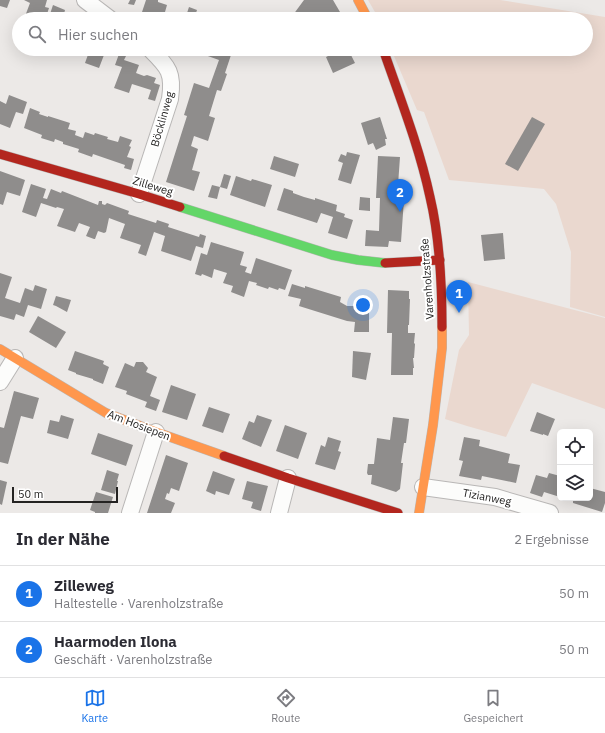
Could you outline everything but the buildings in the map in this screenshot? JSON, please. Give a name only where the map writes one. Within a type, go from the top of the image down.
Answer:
[{"type":"street","points":[[85,0],[101,12]]},
{"type":"street","points":[[358,0],[364,12]]},
{"type":"street","name":"Böcklinweg","points":[[139,194],[170,99],[172,85],[170,72],[157,56]]},
{"type":"street","name":"Varenholzstraße","points":[[385,56],[416,144],[430,196],[440,260],[442,348],[433,425],[419,513]]},
{"type":"street","name":"Zilleweg","points":[[0,154],[139,194],[332,255],[384,263],[440,260]]},
{"type":"street","name":"Am Hosiepen","points":[[0,349],[106,413],[288,478],[398,513]]},
{"type":"street","points":[[0,382],[15,358]]},
{"type":"street","points":[[130,513],[156,432]]},
{"type":"street","points":[[278,513],[288,478]]},
{"type":"street","name":"Tizianweg","points":[[423,487],[495,497],[550,513]]},
{"type":"shaded area","points":[[368,0],[500,0],[574,12],[375,12]]},
{"type":"shaded area","points":[[593,15],[605,17],[605,317],[570,307],[571,252],[556,204],[544,189],[449,180],[424,112],[417,110],[394,56],[593,56]]},
{"type":"shaded area","points":[[468,282],[605,318],[605,409],[532,383],[506,437],[445,419],[459,350],[469,335]]},
{"type":"traffic: fast","points":[[180,207],[332,255],[385,263]]},
{"type":"traffic: slow","points":[[358,0],[364,12]]},
{"type":"traffic: slow","points":[[419,513],[433,425],[442,348],[442,327]]},
{"type":"traffic: slow","points":[[0,349],[106,413],[224,456]]},
{"type":"traffic: jam","points":[[385,56],[415,141],[426,178],[436,229],[440,261],[442,327]]},
{"type":"traffic: jam","points":[[0,154],[180,207]]},
{"type":"traffic: jam","points":[[385,263],[440,260]]},
{"type":"traffic: jam","points":[[224,456],[398,513]]},
{"type":"place","name":"Haarmoden Ilona","points":[[400,212]]},
{"type":"place","name":"Zilleweg","points":[[459,313]]}]
